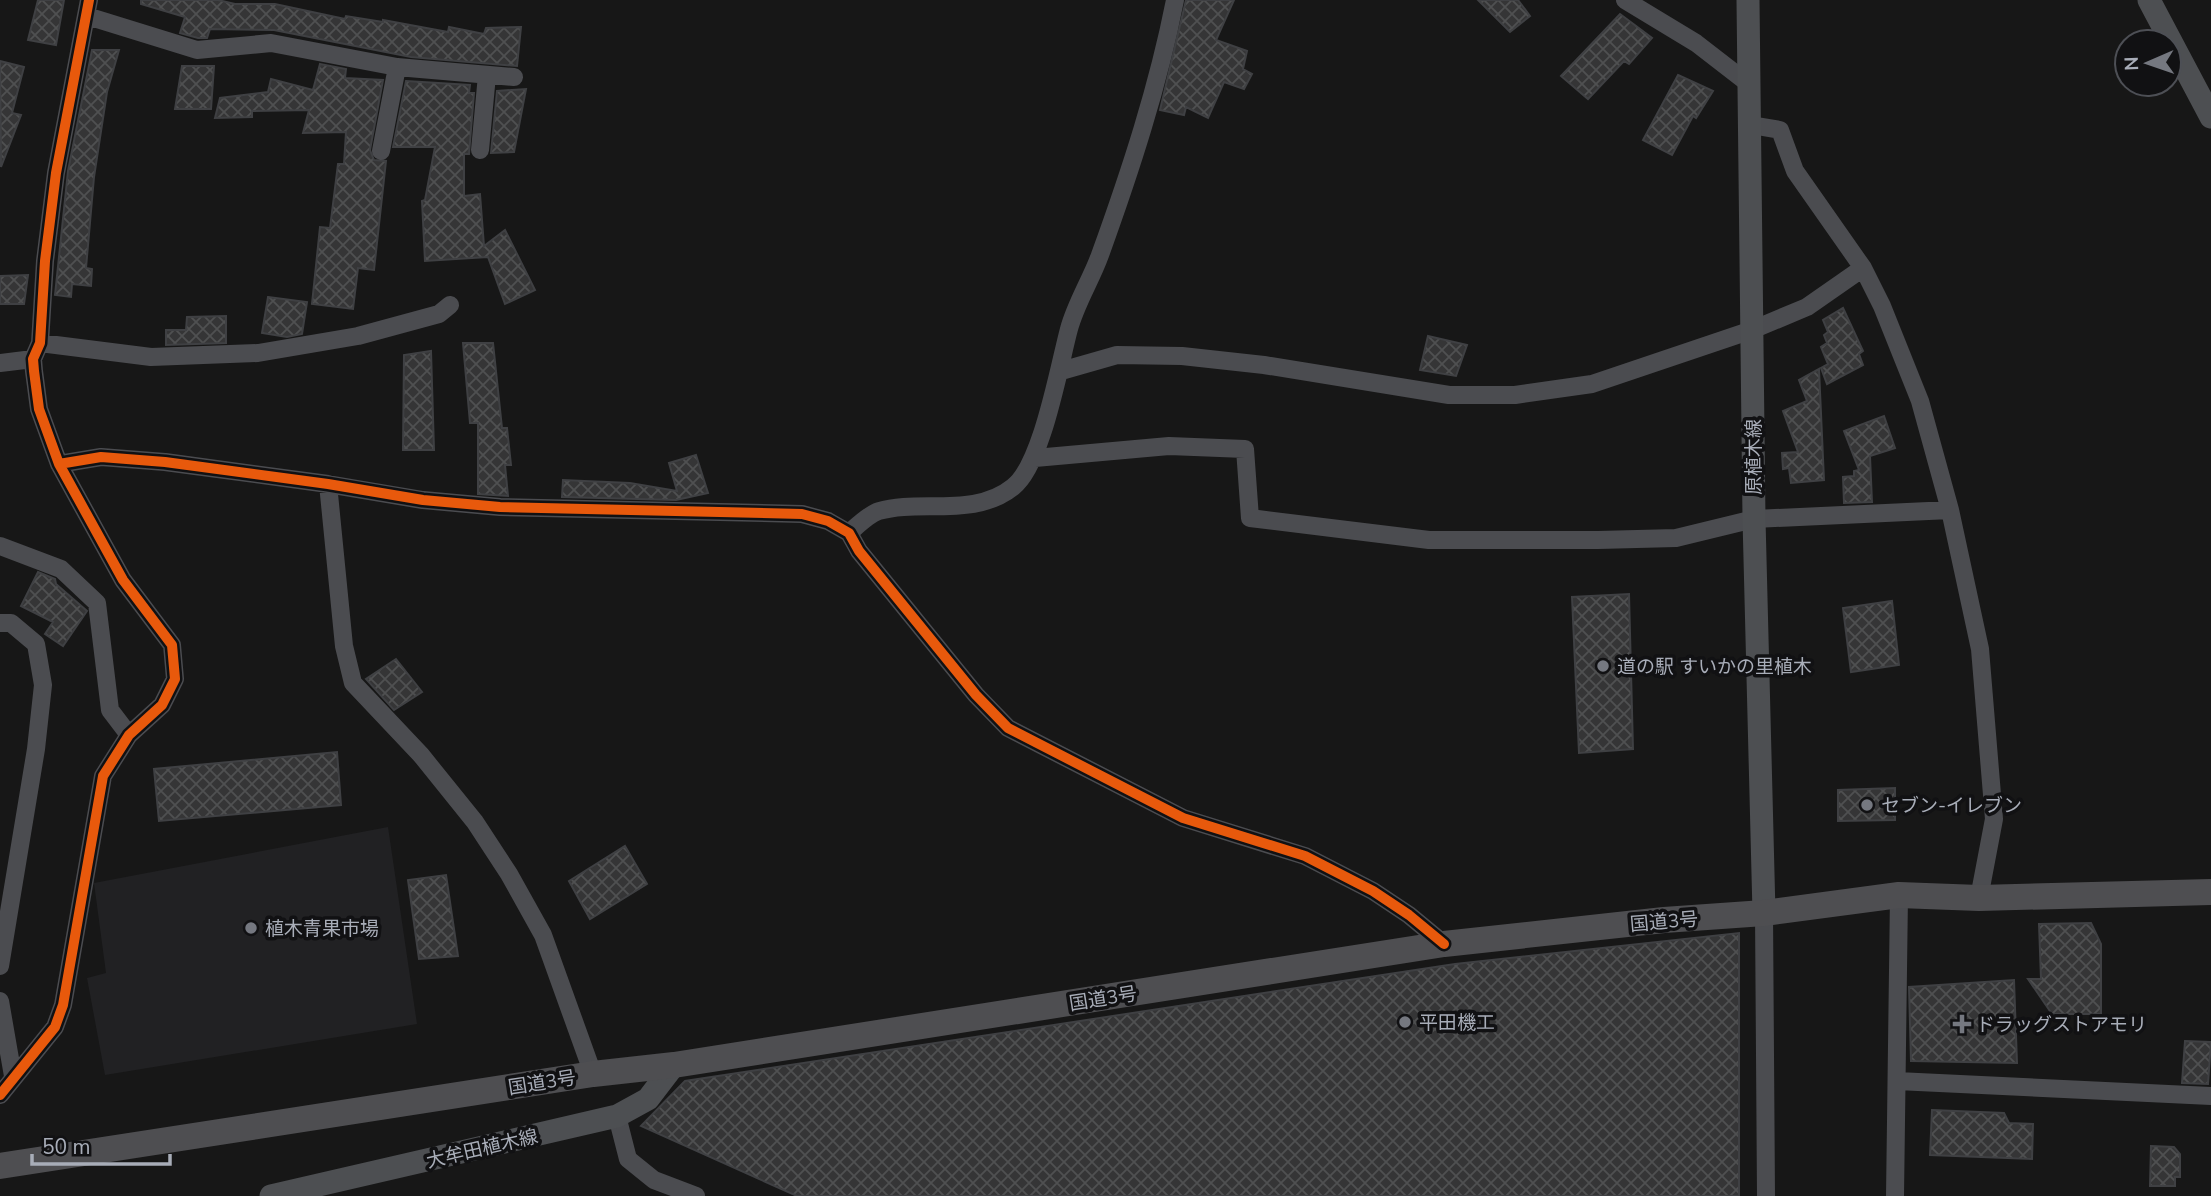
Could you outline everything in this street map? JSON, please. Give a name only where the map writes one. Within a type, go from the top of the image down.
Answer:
[{"type":"highway","name":"国道3号","points":[[0,1166],[593,1074],[674,1065],[1444,944],[1664,920],[1764,913],[1899,895],[1979,898],[2211,892]]},
{"type":"main road","name":"原植木線","points":[[1748,0],[1754,519],[1764,913]]},
{"type":"main road","points":[[2149,0],[2211,117]]},
{"type":"main road","name":"大牟田植木線","points":[[271,1196],[617,1116],[648,1099],[674,1065]]},
{"type":"street","points":[[849,533],[878,511],[950,507],[993,499],[1015,486],[1035,458],[1061,371],[1070,328],[1100,256],[1163,61],[1175,0]]},
{"type":"street","points":[[1625,0],[1696,43],[1749,84]]},
{"type":"street","points":[[0,1095],[55,1027],[63,1005],[103,776],[129,735],[162,705],[175,679],[172,645],[123,580],[59,464],[39,409],[36,351],[45,261],[56,173],[88,8],[197,50],[271,43],[397,67],[514,77]]},
{"type":"street","points":[[382,151],[397,67]]},
{"type":"street","points":[[480,150],[487,75]]},
{"type":"street","points":[[1751,125],[1780,130],[1795,171],[1863,268],[1920,401],[1950,510],[1980,649],[1994,819],[1979,898]]},
{"type":"street","points":[[1061,371],[1117,355],[1182,356],[1264,365],[1449,395],[1515,395],[1592,384],[1752,330],[1807,307],[1863,268]]},
{"type":"street","points":[[0,363],[36,351],[151,356],[258,353],[358,336],[439,314],[450,305]]},
{"type":"street","points":[[1035,458],[1169,446],[1245,449],[1250,518],[1429,540],[1676,538],[1754,519],[1950,510]]},
{"type":"street","points":[[59,464],[114,458],[328,484],[423,500],[500,507],[802,514],[828,521],[849,533],[859,551],[976,695],[1008,728],[1183,818],[1305,856],[1373,891],[1409,915],[1444,944]]},
{"type":"street","points":[[328,484],[344,646],[353,683],[421,755],[475,822],[509,874],[543,935],[593,1074]]},
{"type":"street","points":[[0,546],[61,569],[97,603],[110,710],[129,735]]},
{"type":"street","points":[[0,623],[11,623],[36,644],[43,685],[36,749],[0,966]]},
{"type":"street","points":[[1895,1196],[1899,895]]},
{"type":"street","points":[[1764,913],[1766,1196]]},
{"type":"street","points":[[0,1001],[13,1076]]},
{"type":"street","points":[[1897,1081],[2211,1096]]},
{"type":"street","points":[[617,1116],[628,1159],[654,1180],[696,1196]]},
{"type":"shaded area","name":"植木青果市場","points":[[388,827],[417,1024],[105,1075],[87,978],[106,973],[94,883]]},
{"type":"building","points":[[38,0],[64,0],[56,45],[28,40]]},
{"type":"building","points":[[141,0],[218,0],[235,4],[275,4],[345,19],[346,16],[383,20],[448,32],[449,27],[484,34],[486,28],[521,27],[517,66],[411,57],[274,30],[210,29],[207,38],[198,38],[180,33],[185,17],[141,4]]},
{"type":"building","points":[[1186,0],[1234,0],[1216,40],[1247,51],[1243,69],[1252,74],[1244,89],[1224,82],[1208,118],[1186,107],[1184,115],[1160,110]]},
{"type":"building","points":[[1478,0],[1518,0],[1530,16],[1510,32]]},
{"type":"building","points":[[1620,14],[1652,38],[1629,64],[1624,61],[1588,99],[1561,76]]},
{"type":"building","points":[[92,50],[119,50],[107,92],[94,177],[86,268],[92,269],[91,286],[72,284],[71,297],[55,295],[68,171]]},
{"type":"building","points":[[0,61],[24,67],[12,113],[21,115],[1,167]]},
{"type":"building","points":[[320,64],[346,69],[345,78],[383,80],[370,150],[374,160],[386,161],[374,270],[358,268],[353,309],[312,304],[320,227],[330,228],[338,164],[344,164],[346,132],[303,133],[309,110],[252,111],[252,117],[215,118],[220,98],[268,92],[271,79],[313,90]]},
{"type":"building","points":[[182,66],[214,66],[211,109],[175,109]]},
{"type":"building","points":[[1678,75],[1713,91],[1696,118],[1693,116],[1672,155],[1643,140]]},
{"type":"building","points":[[406,81],[470,85],[469,93],[474,93],[469,154],[464,154],[464,196],[480,194],[484,246],[505,230],[535,290],[505,304],[488,257],[425,261],[422,201],[425,200],[435,147],[393,147]]},
{"type":"building","points":[[526,89],[514,152],[491,153],[497,91]]},
{"type":"building","points":[[28,275],[24,304],[0,304],[0,276]]},
{"type":"building","points":[[268,297],[307,302],[302,334],[287,337],[262,333]]},
{"type":"building","points":[[1843,308],[1863,351],[1859,354],[1863,365],[1827,384],[1821,368],[1828,364],[1821,347],[1827,343],[1824,335],[1828,332],[1823,320]]},
{"type":"building","points":[[226,316],[226,343],[166,345],[166,330],[186,330],[187,317]]},
{"type":"building","points":[[1428,336],[1467,345],[1456,376],[1420,370]]},
{"type":"building","points":[[463,343],[493,343],[502,428],[507,428],[511,465],[505,465],[508,496],[478,494],[478,423],[470,423]]},
{"type":"building","points":[[431,351],[434,450],[403,450],[404,355]]},
{"type":"building","points":[[1819,369],[1824,480],[1791,483],[1789,468],[1783,469],[1782,453],[1798,452],[1783,411],[1807,401],[1799,380]]},
{"type":"building","points":[[1884,416],[1895,448],[1870,456],[1872,502],[1844,503],[1843,477],[1854,476],[1854,471],[1859,470],[1844,431]]},
{"type":"building","points":[[696,455],[708,493],[676,500],[562,497],[563,480],[630,483],[677,491],[669,463]]},
{"type":"building","points":[[38,572],[55,579],[56,584],[87,611],[63,646],[45,634],[53,622],[21,606]]},
{"type":"building","name":"道の駅 すいかの里植木","points":[[1629,594],[1633,749],[1579,753],[1572,597]]},
{"type":"building","points":[[1892,601],[1899,665],[1851,672],[1843,608]]},
{"type":"building","points":[[396,659],[422,692],[394,710],[366,679]]},
{"type":"building","points":[[337,752],[341,805],[159,821],[154,769]]},
{"type":"building","name":"セブン-イレブン","points":[[1895,788],[1895,820],[1838,821],[1838,790]]},
{"type":"building","points":[[625,846],[647,884],[590,919],[569,881]]},
{"type":"building","points":[[446,875],[458,956],[419,959],[408,880]]},
{"type":"building","points":[[2091,923],[2101,944],[2101,1014],[2052,1014],[2028,979],[2041,979],[2039,924]]},
{"type":"building","name":"平田機工","points":[[1739,933],[1739,1196],[797,1196],[641,1126],[685,1081],[1455,964]]},
{"type":"building","name":"ドラッグストアモリ","points":[[2014,980],[2017,1063],[1911,1061],[1909,987]]},
{"type":"building","points":[[2185,1041],[2211,1042],[2208,1084],[2182,1083]]},
{"type":"building","points":[[1932,1110],[2004,1113],[2009,1123],[2033,1124],[2032,1159],[1930,1155]]},
{"type":"building","points":[[2151,1146],[2174,1147],[2180,1154],[2180,1177],[2175,1177],[2175,1186],[2150,1186]]},
{"type":"cycle path","points":[[0,1095],[55,1027],[63,1005],[103,776],[129,735],[162,705],[175,679],[172,645],[123,580],[59,464],[39,409],[34,371],[33,359],[40,343],[45,261],[56,173],[89,0]]},
{"type":"cycle path","points":[[59,464],[101,457],[165,462],[423,500],[500,507],[802,514],[828,521],[849,533],[859,551],[976,695],[1008,728],[1183,818],[1305,856],[1373,891],[1409,915],[1444,944]]},
{"type":"place","name":"道の駅 すいかの里植木","points":[[1603,666]]},
{"type":"place","name":"セブン-イレブン","points":[[1867,805]]},
{"type":"place","name":"植木青果市場","points":[[251,928]]},
{"type":"place","name":"平田機工","points":[[1405,1022]]},
{"type":"place","name":"ドラッグストアモリ","points":[[1962,1024]]}]
